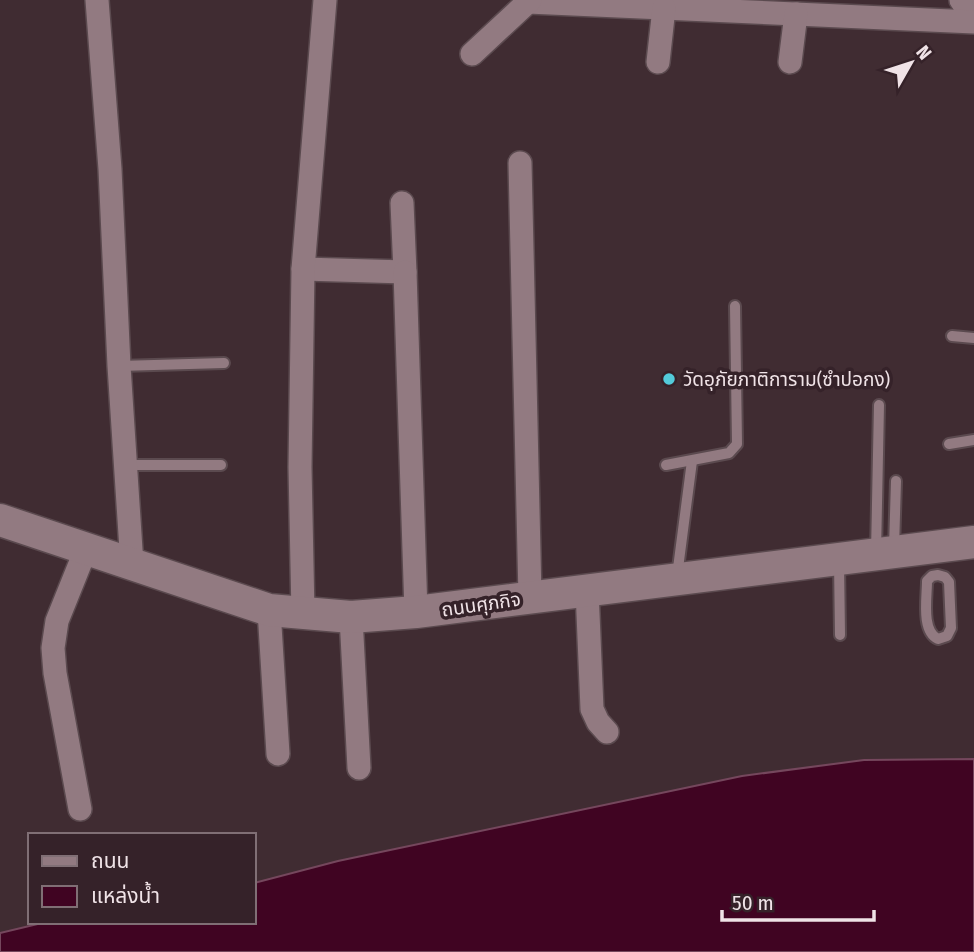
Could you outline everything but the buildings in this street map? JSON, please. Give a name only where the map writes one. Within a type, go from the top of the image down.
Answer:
[{"type":"main road","name":"ถนนศุภกิจ","points":[[0,520],[269,610],[351,617],[416,612],[587,590],[679,557],[839,559],[885,553],[939,560],[974,542]]},
{"type":"street","points":[[97,0],[110,169],[132,565]]},
{"type":"street","points":[[303,614],[300,467],[303,269],[325,0]]},
{"type":"street","points":[[961,0],[974,21]]},
{"type":"street","points":[[472,54],[529,1],[974,21]]},
{"type":"street","points":[[658,62],[664,8]]},
{"type":"street","points":[[790,62],[796,14]]},
{"type":"street","points":[[520,163],[530,597]]},
{"type":"street","points":[[402,202],[416,612]]},
{"type":"street","points":[[303,269],[404,272]]},
{"type":"street","points":[[80,809],[55,673],[53,648],[57,621],[86,549]]},
{"type":"street","points":[[587,590],[592,709],[607,732]]},
{"type":"street","points":[[269,610],[278,754]]},
{"type":"street","points":[[351,617],[359,768]]},
{"type":"lane","points":[[666,465],[730,453],[737,444],[735,306]]},
{"type":"lane","points":[[952,336],[974,338]]},
{"type":"lane","points":[[119,366],[224,363]]},
{"type":"lane","points":[[879,405],[885,553]]},
{"type":"lane","points":[[949,443],[974,440]]},
{"type":"lane","points":[[679,557],[692,461]]},
{"type":"lane","points":[[126,465],[221,465]]},
{"type":"lane","points":[[885,553],[896,481]]},
{"type":"lane","points":[[839,559],[840,635]]},
{"type":"lane","points":[[939,560],[945,577],[950,582],[951,628],[947,636],[938,639],[932,636],[928,628],[927,581],[939,560]]},
{"type":"water","points":[[974,759],[974,952],[0,952],[0,933],[38,924],[256,924],[256,882],[338,861],[742,776],[864,760]]},
{"type":"place","name":"วัดอุภัยภาติการาม(ซำปอกง)","points":[[669,379]]}]
